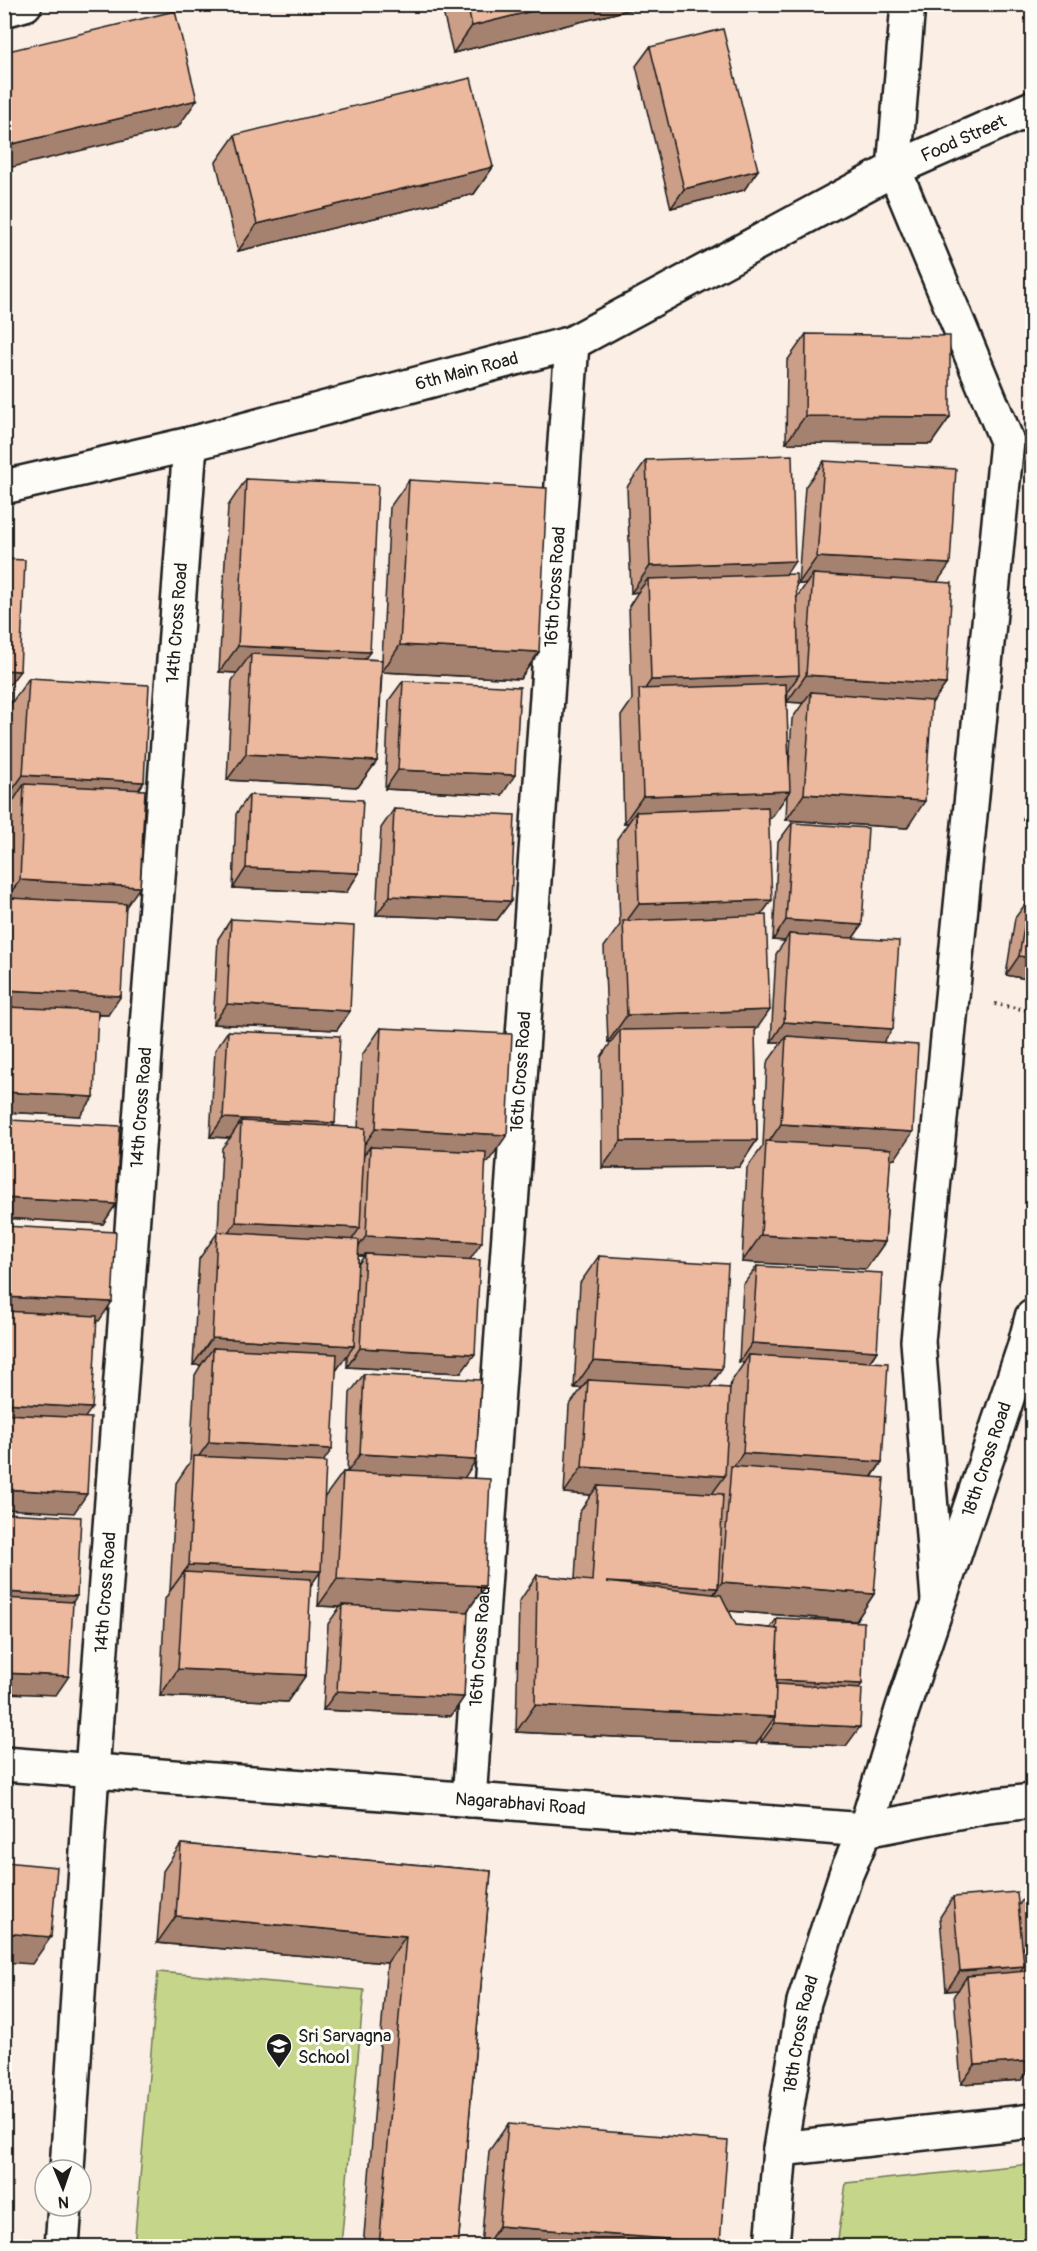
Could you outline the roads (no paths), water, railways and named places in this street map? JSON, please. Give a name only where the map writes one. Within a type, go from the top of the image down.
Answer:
[{"type":"street","points":[[4,10],[25,4]]},
{"type":"street","points":[[908,4],[894,169],[1006,441],[918,1341],[938,1600]]},
{"type":"street","name":"Food Street","points":[[894,169],[1032,108]]},
{"type":"street","name":"6th Main Road","points":[[4,487],[190,444],[572,344],[894,169]]},
{"type":"street","name":"16th Cross Road","points":[[469,1800],[572,344]]},
{"type":"street","name":"14th Cross Road","points":[[68,2158],[92,1771],[190,444]]},
{"type":"street","name":"18th Cross Road","points":[[772,2247],[780,2150],[804,2002],[846,1874],[865,1830],[886,1756],[1024,1348],[1032,1317]]},
{"type":"street","name":"Nagarabhavi Road","points":[[4,1764],[865,1830],[988,1806],[1032,1801]]},
{"type":"street","points":[[780,2150],[1032,2121]]},
{"type":"street","points":[[62,2247],[64,2218]]},
{"type":"place","name":"Sri Sarvagna School","points":[[279,2069]]}]
